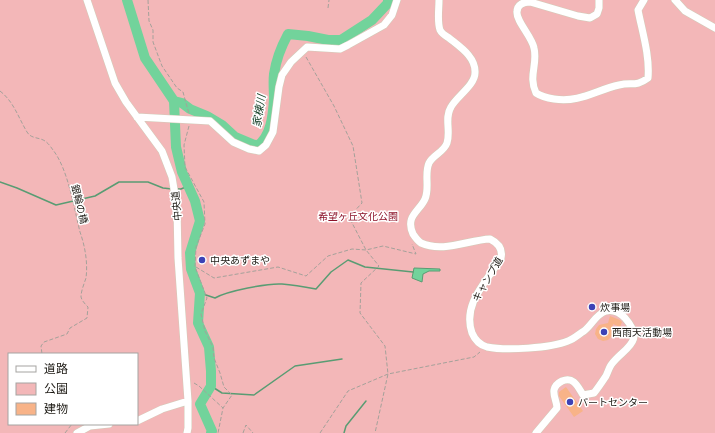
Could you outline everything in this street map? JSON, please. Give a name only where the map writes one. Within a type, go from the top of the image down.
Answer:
[{"type":"street","name":"中央道","points":[[87,0],[115,83],[126,102],[162,151],[172,177],[177,207],[178,258],[188,401],[187,433]]},
{"type":"street","points":[[137,116],[210,122],[234,142],[249,149],[259,151],[266,145],[274,132],[279,86],[282,75],[291,62],[307,47],[340,49],[384,25],[392,15],[397,0]]},
{"type":"street","points":[[416,238],[411,225],[412,218],[415,211],[425,200],[428,184],[427,171],[429,163],[443,150],[447,142],[448,114],[451,106],[474,80],[475,73],[473,63],[467,52],[441,32],[439,24],[439,0]]},
{"type":"street","points":[[599,0],[597,14],[590,18],[530,2],[524,2],[519,6],[517,11],[518,18],[531,38],[536,55],[532,80],[536,93],[542,97],[564,100],[578,99],[619,85],[637,84],[648,78],[648,59],[638,10],[644,0]]},
{"type":"street","points":[[676,0],[685,11],[715,28]]},
{"type":"street","name":"キャンプ道","points":[[416,238],[421,243],[445,247],[490,239],[496,242],[500,247],[502,253],[501,260],[478,291],[469,316],[470,328],[474,336],[479,344],[486,347]]},
{"type":"street","points":[[486,347],[514,349],[546,346],[569,341],[585,329],[600,314],[607,311],[616,311],[628,322],[632,330],[633,339],[630,346],[612,365],[607,375],[594,393],[583,395],[576,383],[571,380],[566,379],[556,385],[554,391],[557,408],[536,433]]},
{"type":"street","points":[[138,420],[162,408],[188,401]]},
{"type":"street","points":[[77,433],[90,426],[100,425]]},
{"type":"path","points":[[148,0],[149,21],[153,30],[153,42],[162,66],[177,88],[184,92],[191,120],[184,145],[185,167],[204,202],[206,224],[196,247],[195,267],[207,298],[201,314],[205,331],[213,347],[214,358],[224,387],[232,395],[223,408],[218,433]]},
{"type":"path","points":[[328,8],[329,0]]},
{"type":"path","points":[[302,51],[334,106],[353,146],[362,204],[349,217],[366,250],[379,266],[361,283],[360,313],[385,346],[388,374],[375,433]]},
{"type":"path","name":"銀輪の橋","points":[[0,91],[7,96],[13,105],[27,133],[32,137],[45,140],[55,152],[67,180],[86,257],[86,277],[81,296],[82,300],[88,307],[87,318],[70,328],[67,334],[44,342],[41,346],[42,353]]},
{"type":"path","points":[[195,267],[214,278],[278,267],[306,276],[328,256],[352,248],[366,250],[383,246],[416,254],[412,242],[416,238]]},
{"type":"path","points":[[320,433],[348,391],[388,374],[474,357],[486,347]]},
{"type":"path","points":[[186,380],[199,386],[223,408]]},
{"type":"path","points":[[65,433],[71,425]]},
{"type":"path","points":[[243,433],[246,425],[253,433]]},
{"type":"green space","name":"希望ヶ丘文化公園","points":[[0,0],[715,0],[715,433],[0,433]]},
{"type":"shaded area","points":[[414,268],[440,269],[440,271],[429,271],[423,274],[422,282],[412,278]]},
{"type":"building","name":"西雨天活動場","points":[[610,316],[622,322],[620,327],[613,324],[612,336],[608,340],[603,341],[598,339],[595,334],[596,329],[599,325],[608,323]]},
{"type":"building","name":"パートセンター","points":[[566,387],[583,411],[574,417],[559,396],[559,392]]},
{"type":"waterway","name":"家棟川","points":[[127,0],[145,58],[174,101],[182,103],[190,109],[207,116],[222,125],[235,137],[257,146],[265,137],[272,119],[274,105],[274,74],[279,54],[288,34],[328,40],[341,40],[372,20],[388,3],[388,0]]},
{"type":"waterway","points":[[174,101],[176,147],[182,172],[195,201],[200,221],[190,253],[191,269],[200,293],[198,323],[209,347],[211,386],[200,404],[212,431],[211,433]]},
{"type":"waterway","points":[[0,182],[56,205],[95,196],[119,182],[148,182],[163,188],[172,189]]},
{"type":"waterway","points":[[178,189],[188,186]]},
{"type":"waterway","points":[[200,293],[215,298],[238,290],[276,284],[316,289],[331,272],[348,260],[365,267],[413,272]]},
{"type":"waterway","points":[[211,386],[222,393],[254,395],[295,366],[342,359]]},
{"type":"waterway","points":[[344,433],[346,426],[366,401]]},
{"type":"place","name":"中央あずまや","points":[[202,260]]},
{"type":"place","name":"炊事場","points":[[592,307]]},
{"type":"place","name":"西雨天活動場","points":[[604,332]]},
{"type":"place","name":"パートセンター","points":[[570,402]]}]
